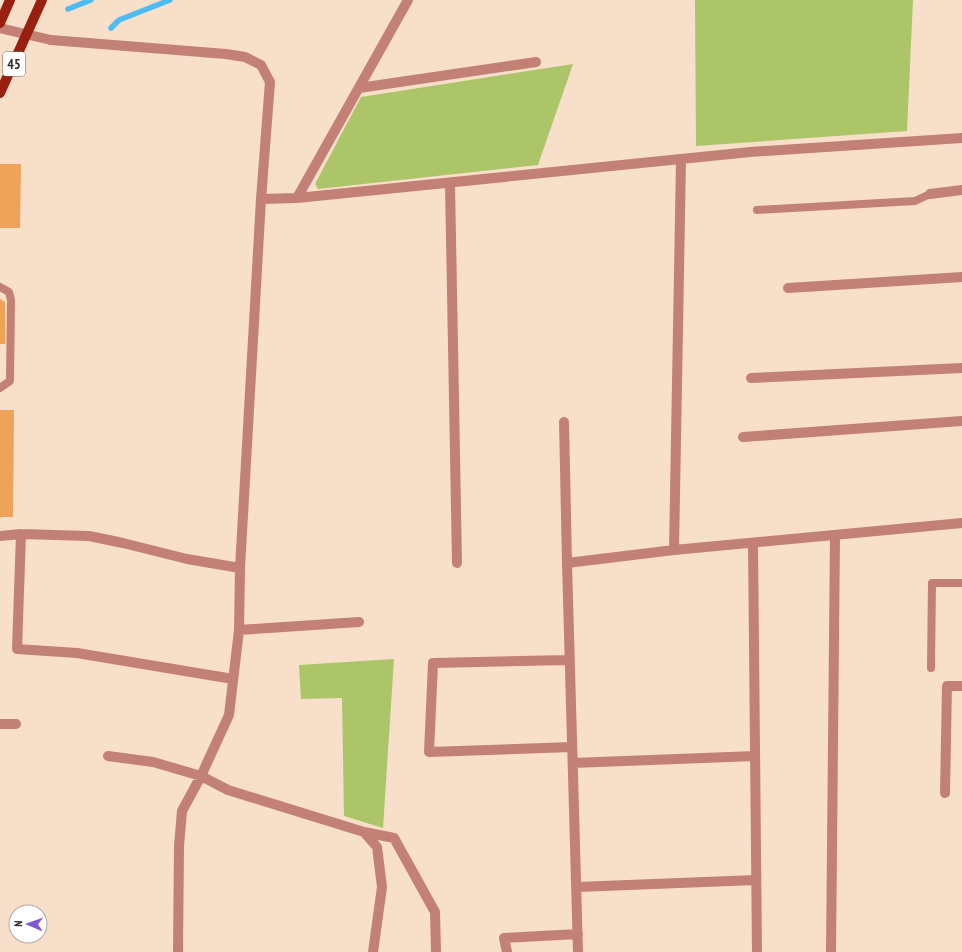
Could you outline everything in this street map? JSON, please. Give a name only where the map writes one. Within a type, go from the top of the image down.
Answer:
[{"type":"main road","points":[[0,23],[10,0]]},
{"type":"main road","name":"45","points":[[0,94],[42,0]]},
{"type":"street","points":[[297,198],[408,0]]},
{"type":"street","points":[[0,28],[51,40],[226,54],[245,57],[261,65],[270,82],[261,199],[240,568],[239,630],[229,715],[201,776],[182,812],[179,846],[178,952]]},
{"type":"street","points":[[359,88],[536,62]]},
{"type":"street","points":[[261,199],[297,198],[750,152],[962,138]]},
{"type":"street","points":[[674,550],[681,160]]},
{"type":"street","points":[[450,183],[456,563]]},
{"type":"street","points":[[930,194],[962,190]]},
{"type":"street","points":[[788,288],[962,277]]},
{"type":"street","points":[[751,378],[962,368]]},
{"type":"street","points":[[743,437],[962,421]]},
{"type":"street","points":[[564,422],[569,660],[578,952]]},
{"type":"street","points":[[567,563],[674,550],[962,523]]},
{"type":"street","points":[[0,536],[21,534],[89,536],[187,559],[240,568]]},
{"type":"street","points":[[21,534],[17,649],[77,653],[233,679]]},
{"type":"street","points":[[831,952],[835,535]]},
{"type":"street","points":[[753,543],[756,952]]},
{"type":"street","points":[[239,630],[359,622]]},
{"type":"street","points":[[569,660],[433,663],[429,752],[572,747]]},
{"type":"street","points":[[945,793],[947,686],[962,686]]},
{"type":"street","points":[[0,724],[16,724]]},
{"type":"street","points":[[108,756],[153,762],[201,776],[228,790],[364,832],[394,838],[435,912],[436,952]]},
{"type":"street","points":[[573,763],[755,756]]},
{"type":"street","points":[[364,832],[377,847],[382,887],[373,952]]},
{"type":"street","points":[[576,887],[756,880]]},
{"type":"street","points":[[507,952],[504,938],[578,934]]},
{"type":"lane","points":[[758,210],[915,201],[930,194]]},
{"type":"lane","points":[[0,287],[9,292],[11,300],[10,381],[0,388]]},
{"type":"lane","points":[[931,668],[932,583],[962,584]]},
{"type":"green space","points":[[695,0],[913,0],[907,131],[696,146]]},
{"type":"green space","points":[[573,64],[538,165],[318,189],[315,184],[361,97]]},
{"type":"green space","points":[[394,659],[383,828],[344,816],[342,698],[301,699],[299,665]]},
{"type":"building","points":[[0,164],[21,164],[20,228],[0,228]]},
{"type":"building","points":[[0,299],[5,302],[5,344],[0,344]]},
{"type":"building","points":[[0,410],[14,410],[13,517],[0,517]]},
{"type":"waterway","points":[[68,9],[91,0]]},
{"type":"waterway","points":[[111,28],[119,20],[170,0]]}]
